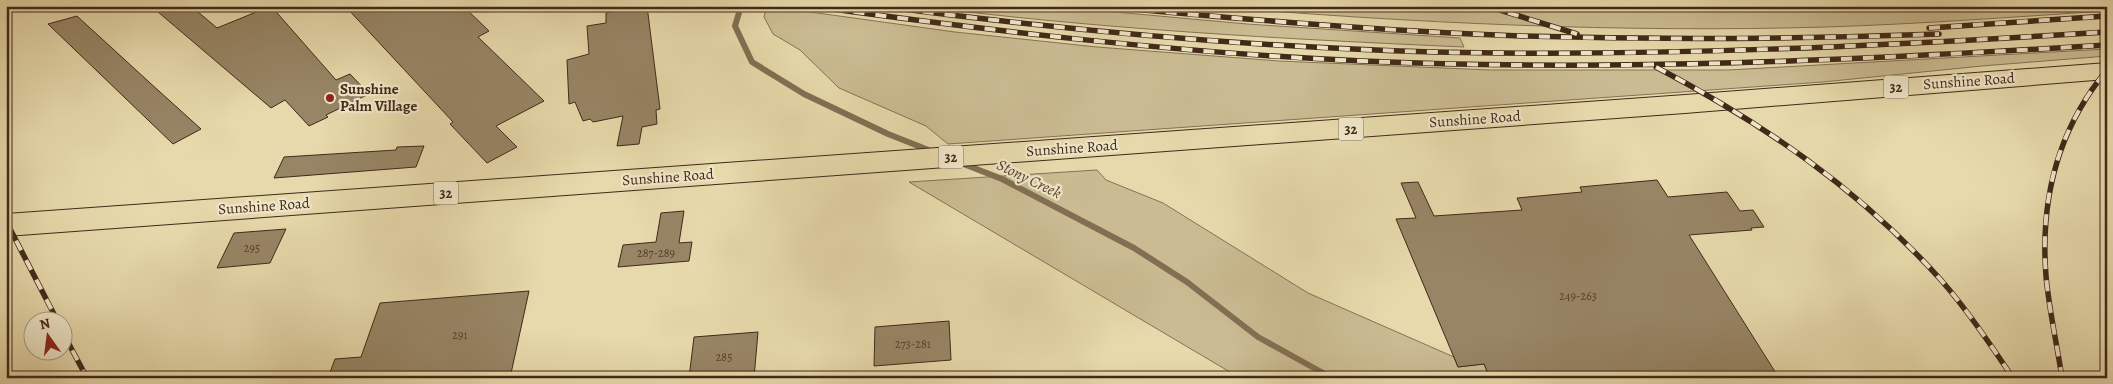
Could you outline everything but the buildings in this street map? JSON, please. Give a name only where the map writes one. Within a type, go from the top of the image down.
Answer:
[{"type":"main road","name":"Sunshine Road","points":[[6,225],[1694,104],[2107,71]]},
{"type":"shaded area","points":[[767,6],[955,32],[1097,47],[1279,61],[1490,70],[1728,70],[2107,49],[2107,56],[1823,82],[948,144],[926,126],[839,88],[800,50],[773,34],[764,17]]},
{"type":"shaded area","points":[[918,6],[1049,6],[1247,24],[1460,38],[1464,47],[1122,27]]},
{"type":"shaded area","points":[[1207,6],[2107,6],[2107,11],[1861,26],[1671,29],[1439,22]]},
{"type":"shaded area","points":[[1097,170],[1106,180],[1163,203],[1308,293],[1454,357],[1458,367],[1484,364],[1490,378],[1240,378],[909,182]]},
{"type":"waterway","name":"Stony Creek","points":[[741,6],[735,26],[752,62],[804,94],[888,134],[931,151]]},
{"type":"waterway","name":"Stony Creek","points":[[961,163],[1002,179],[1134,248],[1187,282],[1258,337],[1332,378]]},
{"type":"railway","points":[[810,6],[947,24],[1155,47],[1363,61],[1456,64],[1642,65],[1735,63],[2107,45]]},
{"type":"railway","points":[[879,6],[1017,23],[1225,42],[1433,52],[1686,52],[1939,42],[2107,32]]},
{"type":"railway","points":[[1100,6],[1310,24],[1521,36],[1730,38],[1939,34]]},
{"type":"railway","points":[[1487,6],[1577,34]]},
{"type":"railway","points":[[1929,28],[2107,16]]},
{"type":"railway","points":[[1656,67],[1772,135],[1877,216],[1941,280],[2013,378]]},
{"type":"railway","points":[[2062,378],[2046,276],[2046,220],[2049,193],[2064,141],[2090,93],[2107,70]]},
{"type":"railway","points":[[6,221],[53,312]]},
{"type":"railway","points":[[72,350],[87,378]]},
{"type":"place","name":"Sunshine Palm Village","points":[[330,98]]}]
